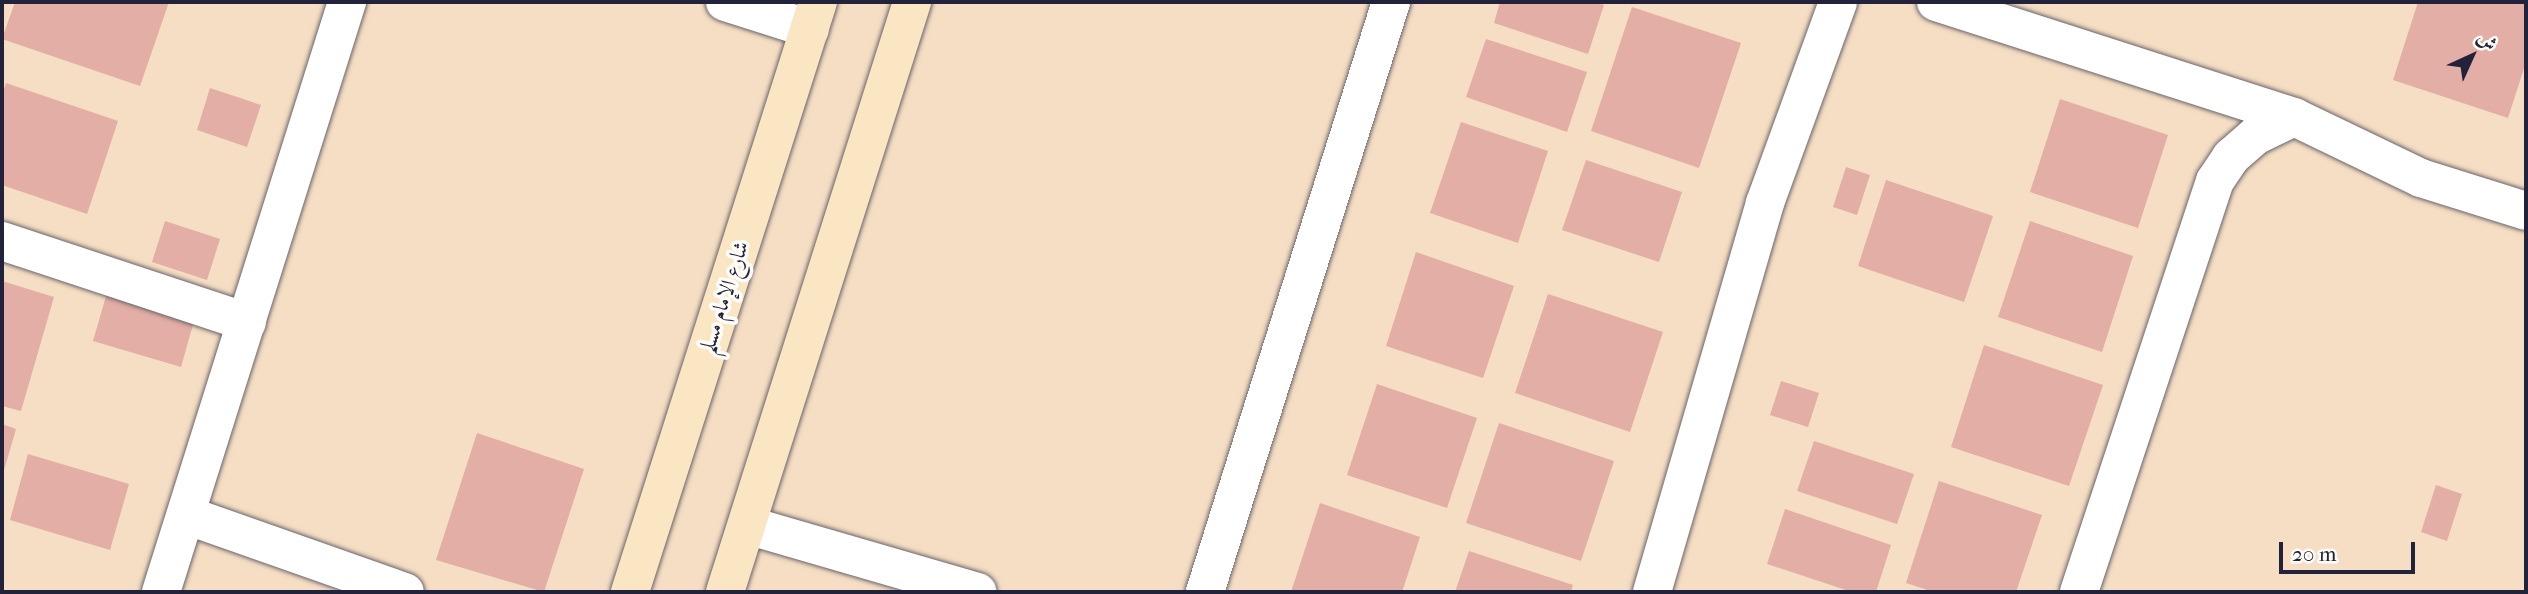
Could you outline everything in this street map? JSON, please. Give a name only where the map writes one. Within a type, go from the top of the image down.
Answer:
[{"type":"main road","points":[[725,592],[912,2]]},
{"type":"main road","name":"شارع الإمام مسلم","points":[[630,592],[814,15]]},
{"type":"street","points":[[161,592],[347,2]]},
{"type":"street","points":[[725,2],[814,15]]},
{"type":"street","points":[[1205,592],[1391,2]]},
{"type":"street","points":[[1652,592],[1765,203],[1838,2]]},
{"type":"street","points":[[1936,2],[2294,117],[2421,178],[2526,211]]},
{"type":"street","points":[[2079,592],[2215,181],[2231,157],[2255,136],[2294,117]]},
{"type":"street","points":[[2,241],[247,322]]},
{"type":"street","points":[[186,515],[405,592]]},
{"type":"street","points":[[747,525],[977,592]]},
{"type":"building","points":[[15,2],[169,2],[140,86],[2,39]]},
{"type":"building","points":[[1500,2],[1595,2],[1604,5],[1588,54],[1494,23]]},
{"type":"building","points":[[2418,2],[2526,2],[2526,62],[2508,118],[2393,80]]},
{"type":"building","points":[[1632,7],[1741,43],[1699,168],[1591,131]]},
{"type":"building","points":[[1486,39],[1587,72],[1567,132],[1466,97]]},
{"type":"building","points":[[6,83],[118,121],[87,214],[2,185],[2,96]]},
{"type":"building","points":[[210,88],[261,105],[247,147],[197,130]]},
{"type":"building","points":[[2060,99],[2168,135],[2138,228],[2030,192]]},
{"type":"building","points":[[1461,122],[1548,151],[1518,243],[1430,213]]},
{"type":"building","points":[[1586,160],[1682,192],[1659,262],[1562,230]]},
{"type":"building","points":[[1846,167],[1870,175],[1857,215],[1833,207]]},
{"type":"building","points":[[1886,180],[1993,216],[1964,302],[1858,266]]},
{"type":"building","points":[[165,221],[220,239],[207,280],[152,262]]},
{"type":"building","points":[[2030,221],[2133,256],[2102,352],[1998,317]]},
{"type":"building","points":[[1416,252],[1514,286],[1483,378],[1386,346]]},
{"type":"building","points":[[2,281],[54,297],[21,411],[2,406]]},
{"type":"building","points":[[1548,294],[1663,332],[1630,432],[1515,393]]},
{"type":"building","points":[[106,296],[194,321],[181,367],[93,341]]},
{"type":"building","points":[[1984,345],[2103,385],[2069,486],[1951,447]]},
{"type":"building","points":[[1781,381],[1819,393],[1808,427],[1770,415]]},
{"type":"building","points":[[1377,384],[1477,418],[1447,508],[1347,475]]},
{"type":"building","points":[[1499,423],[1614,461],[1581,561],[1466,523]]},
{"type":"building","points":[[2,424],[16,429],[2,477]]},
{"type":"building","points":[[477,433],[584,469],[544,592],[436,560]]},
{"type":"building","points":[[1814,441],[1914,474],[1897,524],[1797,491]]},
{"type":"building","points":[[28,454],[129,484],[110,550],[10,520]]},
{"type":"building","points":[[1939,481],[2042,515],[2016,592],[1934,592],[1906,583]]},
{"type":"building","points":[[2436,485],[2462,494],[2447,541],[2421,532]]},
{"type":"building","points":[[1320,503],[1420,537],[1402,592],[1291,592]]},
{"type":"building","points":[[1785,509],[1891,545],[1876,592],[1852,592],[1767,564]]},
{"type":"building","points":[[1469,551],[1573,585],[1571,592],[1455,592]]}]
